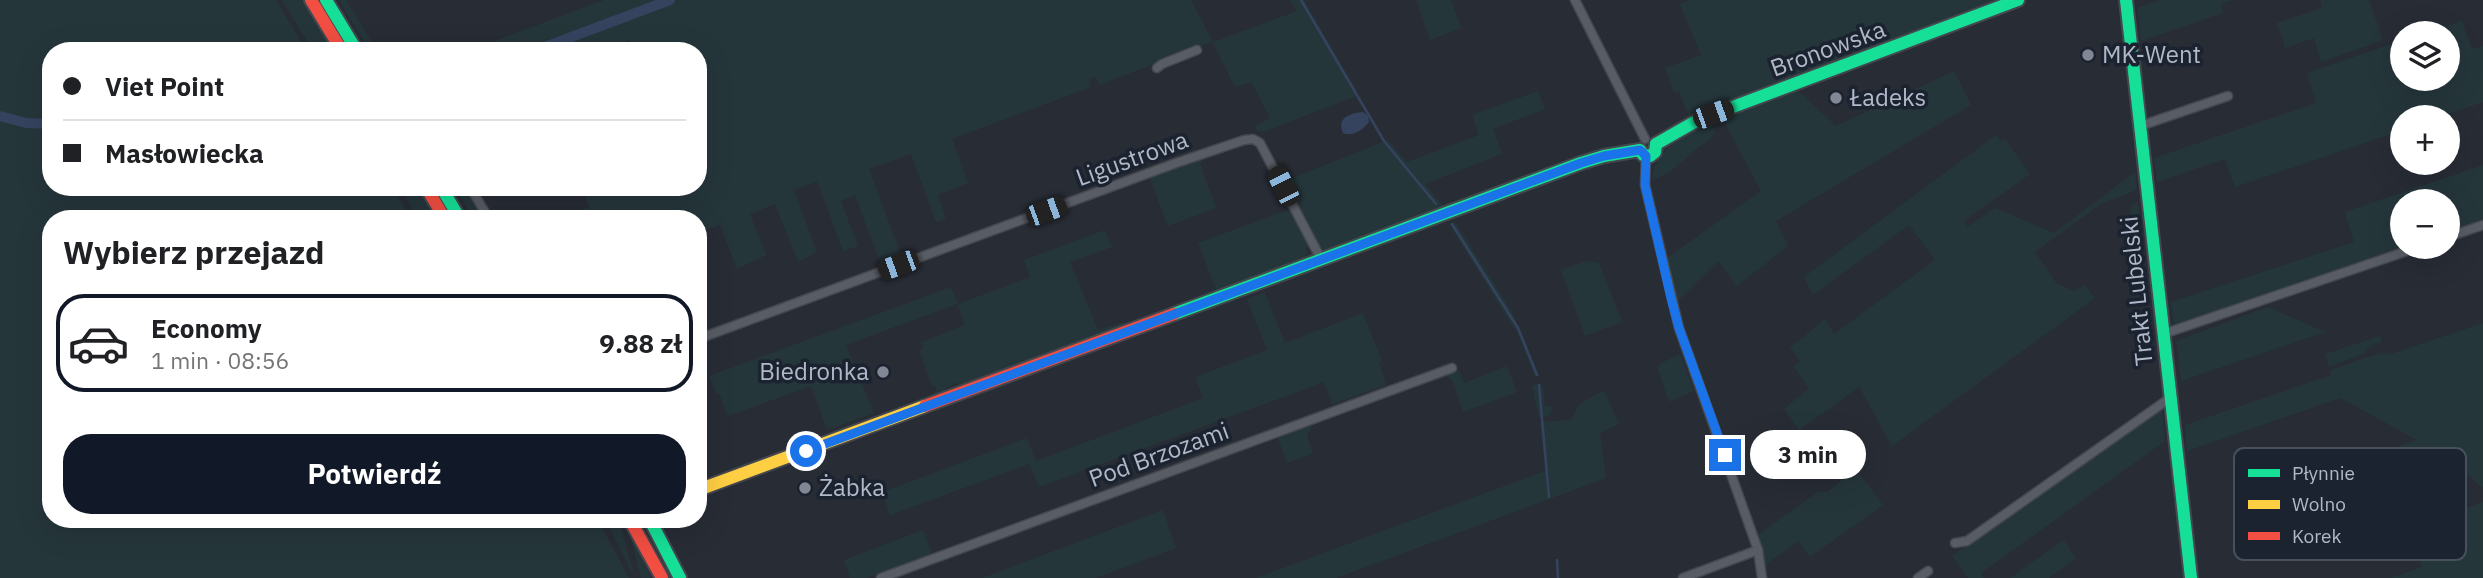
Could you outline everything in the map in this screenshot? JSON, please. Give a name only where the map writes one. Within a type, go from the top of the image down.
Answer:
[{"type":"street","points":[[311,0],[337,42]]},
{"type":"street","points":[[326,0],[352,42]]},
{"type":"street","points":[[1575,0],[1647,147],[1645,185],[1676,318],[1758,550],[1762,578]]},
{"type":"street","name":"Bronowska","points":[[707,487],[1590,160],[1647,147],[1706,117],[2018,0]]},
{"type":"street","name":"Trakt Lubelski","points":[[2126,0],[2191,578]]},
{"type":"street","points":[[1157,68],[1197,50]]},
{"type":"street","points":[[2140,126],[2228,96]]},
{"type":"street","name":"Ligustrowa","points":[[707,336],[1244,140],[1253,139],[1260,143],[1321,259]]},
{"type":"street","points":[[2460,233],[2483,225]]},
{"type":"street","points":[[2163,334],[2390,257]]},
{"type":"street","name":"Pod Brzozami","points":[[881,578],[1451,368]]},
{"type":"street","points":[[1955,543],[1967,541],[2170,398]]},
{"type":"street","points":[[634,528],[662,578]]},
{"type":"street","points":[[654,528],[680,578]]},
{"type":"street","points":[[1683,578],[1758,550]]},
{"type":"street","points":[[1918,578],[1928,571]]},
{"type":"shaded area","points":[[0,0],[276,0],[302,42],[42,42],[42,196],[398,196],[406,210],[42,210],[42,528],[602,528],[629,578],[0,578]]},
{"type":"shaded area","points":[[282,0],[304,0],[330,42],[308,42]]},
{"type":"shaded area","points":[[339,0],[346,0],[372,42],[365,42]]},
{"type":"shaded area","points":[[604,0],[1191,0],[1213,42],[1297,11],[1290,0],[1304,0],[1359,95],[1263,132],[1257,131],[1255,126],[1270,118],[1251,82],[1235,87],[1212,42],[1099,85],[1096,77],[1089,79],[1091,87],[952,139],[968,183],[938,195],[946,219],[936,222],[911,154],[869,169],[903,260],[882,268],[855,195],[841,201],[858,246],[843,251],[817,181],[794,190],[815,253],[798,262],[775,204],[750,214],[766,255],[737,269],[720,225],[707,230],[707,210],[582,210],[589,207],[585,196],[707,196],[707,42],[492,42]]},
{"type":"shaded area","points":[[1416,0],[1451,0],[1461,28],[1430,40]]},
{"type":"shaded area","points":[[1691,0],[2000,0],[1689,117],[1679,92],[1674,93],[1665,68],[1701,55],[1680,4]]},
{"type":"shaded area","points":[[2160,0],[2232,0],[2221,4],[2223,13],[2141,41],[2137,8]]},
{"type":"shaded area","points":[[2320,0],[2369,0],[2383,40],[2321,62],[2314,38],[2285,48],[2277,23],[2322,8]]},
{"type":"shaded area","points":[[2460,22],[2472,49],[2483,46],[2483,102],[2460,110],[2460,105],[2390,105],[2390,134],[2235,187],[2225,159],[2157,182],[2154,158],[2316,103],[2307,73],[2390,44],[2390,91],[2460,91]]},
{"type":"shaded area","points":[[1954,71],[1971,105],[1776,221],[1788,246],[1737,286],[1718,261],[1677,302],[1667,258],[1761,191],[1722,118],[1797,90],[1836,126]]},
{"type":"shaded area","points":[[1538,91],[1545,109],[1493,129],[1502,154],[1425,184],[1445,208],[1323,254],[1285,181],[1388,140],[1407,162],[1479,135],[1472,115]]},
{"type":"shaded area","points":[[1710,124],[1715,130],[1709,139],[1670,171],[1652,180],[1654,169],[1665,151]]},
{"type":"shaded area","points":[[1996,135],[2001,141],[2005,139],[2030,174],[1964,221],[1967,227],[1995,208],[2054,233],[2135,172],[2137,190],[2101,204],[2035,252],[2056,283],[2074,291],[2084,285],[2095,298],[1892,446],[1859,387],[1799,430],[1784,409],[1809,388],[1793,366],[1800,361],[1790,348],[1825,319],[1834,334],[1935,260],[1909,225],[1813,295],[1804,277]]},
{"type":"shaded area","points":[[1233,147],[1202,159],[1200,164],[1216,208],[1168,226],[1149,177]]},
{"type":"shaded area","points":[[2483,165],[2483,221],[2460,229],[2460,189],[2413,189]]},
{"type":"shaded area","points":[[405,196],[424,196],[433,210],[413,210]]},
{"type":"shaded area","points":[[460,196],[469,196],[478,210],[468,210]]},
{"type":"shaded area","points":[[2390,197],[2390,253],[2174,324],[2171,302],[2354,242],[2345,212]]},
{"type":"shaded area","points":[[2138,201],[2141,232],[2135,237],[2129,217],[2132,205]]},
{"type":"shaded area","points":[[1290,209],[1311,246],[1305,248],[1307,253],[1303,260],[1217,292],[1198,243]]},
{"type":"shaded area","points":[[1455,222],[1511,310],[1540,377],[1535,376],[1516,330],[1449,224]]},
{"type":"shaded area","points":[[1105,230],[1112,247],[1070,262],[1098,330],[1124,322],[1126,326],[968,385],[956,383],[944,393],[931,394],[937,391],[935,385],[931,385],[919,350],[923,348],[921,342],[965,325],[957,304],[846,345],[874,413],[827,430],[811,386],[728,416],[719,393],[716,394],[709,376],[951,287],[958,304],[1030,277],[1024,260]]},
{"type":"shaded area","points":[[1585,261],[1599,263],[1622,322],[1585,336],[1561,270]]},
{"type":"shaded area","points":[[1263,293],[1285,343],[1363,313],[1382,361],[1379,362],[1386,385],[1332,404],[1324,382],[1039,487],[1029,464],[890,515],[882,492],[1027,438],[1036,461],[1203,398],[1195,377],[1267,350],[1247,299]]},
{"type":"shaded area","points":[[2268,307],[2325,332],[2181,381],[2176,341]]},
{"type":"shaded area","points":[[2483,323],[2483,488],[2466,473],[2466,448],[2394,448],[2417,440],[2340,398],[2187,451],[2185,425],[2331,375],[2330,371],[2358,360],[2380,354],[2388,355]]},
{"type":"shaded area","points":[[2380,336],[2382,342],[2371,345],[2362,354],[2329,367],[2325,354]]},
{"type":"shaded area","points":[[1680,354],[1694,391],[1669,402],[1658,368],[1659,364]]},
{"type":"shaded area","points":[[1507,366],[1517,392],[1463,412],[1452,380],[1445,375],[1459,370],[1464,383]]},
{"type":"shaded area","points":[[1540,383],[1545,406],[1551,406],[1552,409],[1549,416],[1539,418],[1532,386]]},
{"type":"shaded area","points":[[1604,390],[1619,424],[1600,433],[1606,478],[1336,578],[1256,578],[1545,471],[1540,422],[1573,418],[1578,405]]},
{"type":"shaded area","points":[[2160,410],[2165,441],[1981,573],[1984,578],[1968,578],[1952,556]]},
{"type":"shaded area","points":[[1312,424],[1307,436],[1313,453],[1288,463],[1277,437]]},
{"type":"shaded area","points":[[1856,469],[1883,505],[1810,557],[1798,541],[1765,565],[1758,535],[1819,491],[1827,492]]},
{"type":"shaded area","points":[[2483,502],[2483,578],[2391,578],[2422,567],[2420,560],[2466,560],[2466,508]]},
{"type":"shaded area","points":[[1163,510],[1176,548],[1096,578],[982,578]]},
{"type":"shaded area","points":[[609,528],[621,528],[635,578]]},
{"type":"shaded area","points":[[923,530],[932,554],[868,578],[848,578],[850,577],[844,560]]},
{"type":"shaded area","points":[[630,531],[651,578],[641,578]]},
{"type":"shaded area","points":[[2064,540],[2076,558],[2049,578],[2010,578]]},
{"type":"water","points":[[1363,112],[1368,116],[1367,125],[1354,133],[1343,133],[1343,120],[1349,115]]},
{"type":"waterway","points":[[558,42],[670,0]]},
{"type":"waterway","points":[[1301,0],[1384,141],[1436,204]]},
{"type":"waterway","points":[[0,116],[26,123],[42,124]]},
{"type":"waterway","points":[[1452,224],[1518,328],[1537,375]]},
{"type":"waterway","points":[[1539,385],[1549,497]]},
{"type":"waterway","points":[[1557,560],[1558,578]]},
{"type":"traffic: fast","points":[[326,0],[352,42]]},
{"type":"traffic: fast","points":[[1656,144],[1698,120],[2018,0]]},
{"type":"traffic: fast","points":[[2126,0],[2191,578]]},
{"type":"traffic: fast","points":[[1174,314],[1581,163],[1640,150],[1643,155],[1650,156],[1655,152],[1656,144]]},
{"type":"traffic: fast","points":[[446,196],[455,210]]},
{"type":"traffic: fast","points":[[654,528],[680,578]]},
{"type":"traffic: slow","points":[[707,487],[925,406]]},
{"type":"traffic: jam","points":[[311,0],[337,42]]},
{"type":"traffic: jam","points":[[431,196],[440,210]]},
{"type":"traffic: jam","points":[[925,406],[1174,314]]},
{"type":"traffic: jam","points":[[634,528],[662,578]]},
{"type":"place","name":"MK-Went","points":[[2088,55]]},
{"type":"place","name":"Ładeks","points":[[1836,98]]},
{"type":"place","name":"Biedronka","points":[[883,372]]},
{"type":"place","name":"Żabka","points":[[805,488]]},
{"type":"route","points":[[806,451],[1581,163],[1640,150],[1646,156],[1645,185],[1679,328],[1725,455]]}]
